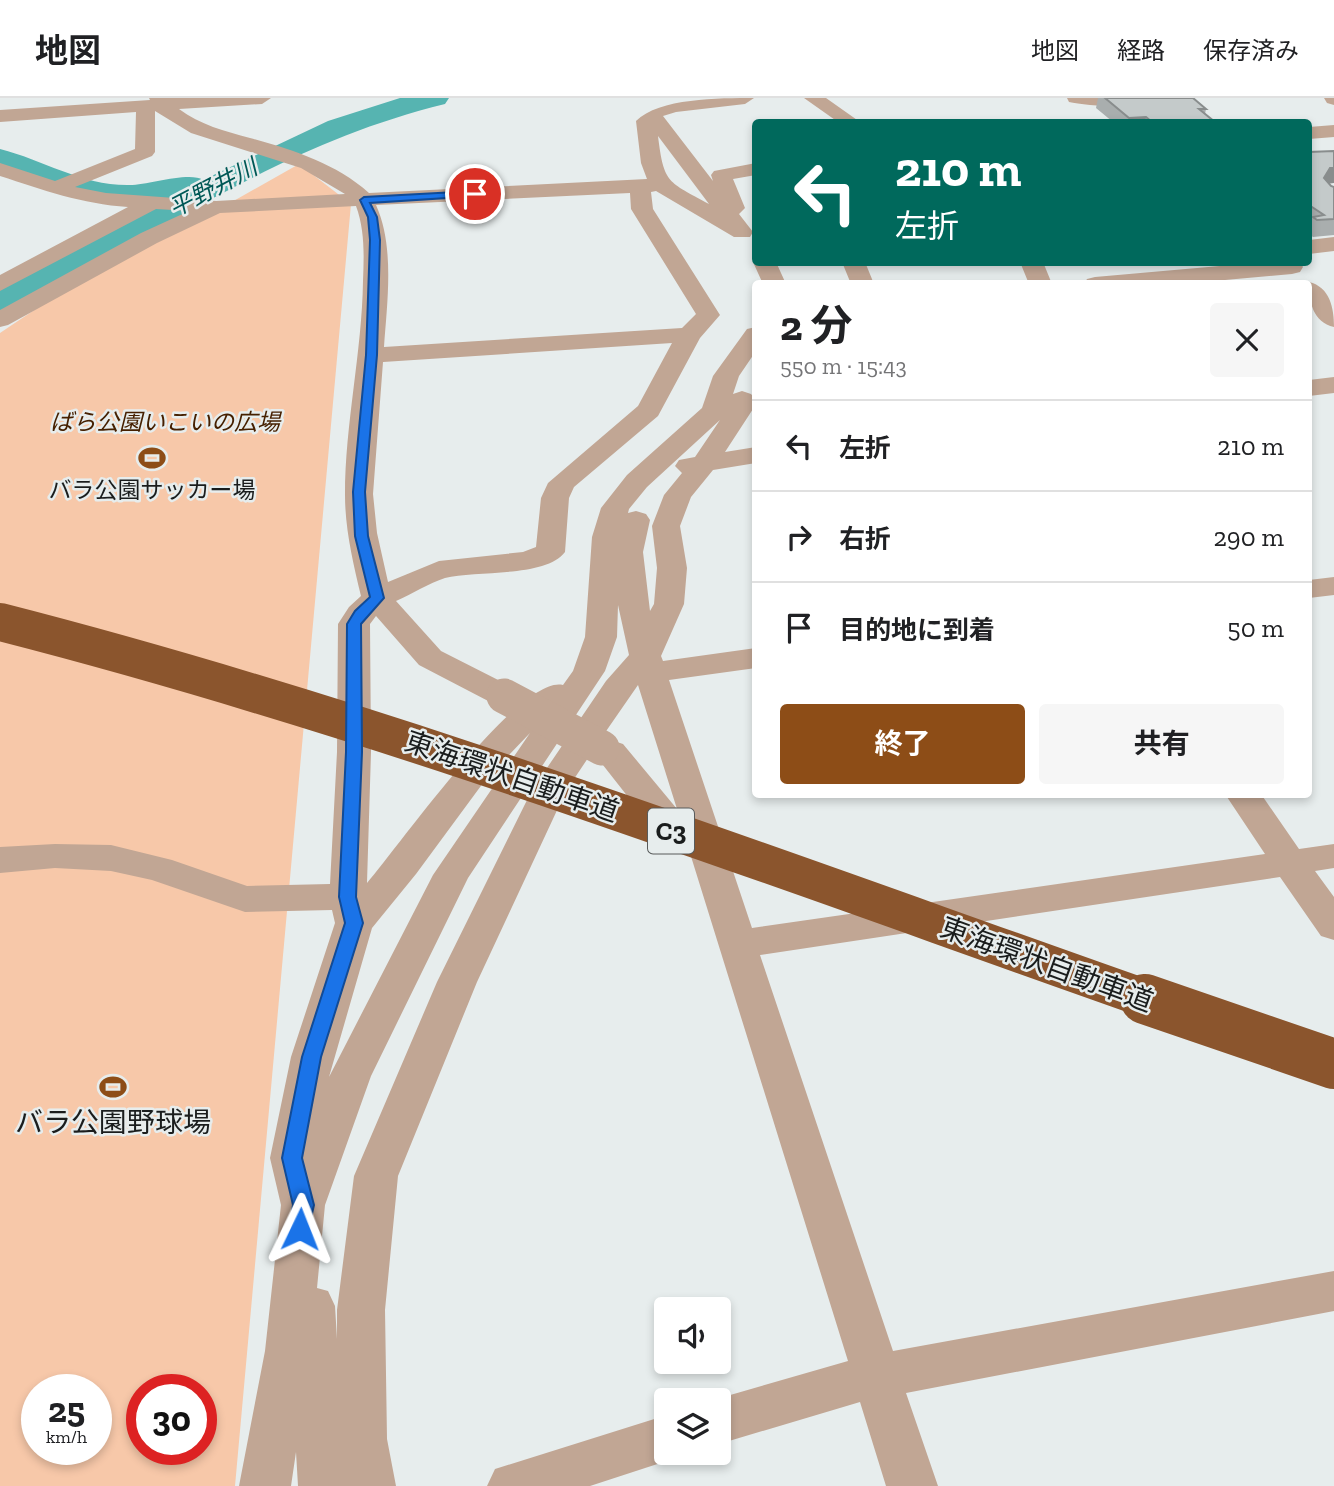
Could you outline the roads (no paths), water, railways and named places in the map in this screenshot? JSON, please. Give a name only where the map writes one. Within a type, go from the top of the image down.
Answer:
[{"type":"highway","name":"東海環状自動車道","points":[[0,622],[89,644],[304,706],[690,837],[1334,1064]]},
{"type":"street","points":[[0,116],[262,98]]},
{"type":"street","points":[[324,1486],[311,1298],[292,1158],[312,1057],[351,910],[354,624],[360,614],[377,598],[439,570],[528,561],[550,552],[555,498],[562,483],[649,410],[689,335],[708,315],[642,209],[650,185],[646,121],[660,110],[696,98]]},
{"type":"street","points":[[660,110],[745,98]]},
{"type":"street","points":[[813,98],[845,119]]},
{"type":"street","points":[[1076,98],[1095,102],[1151,98]]},
{"type":"street","points":[[156,104],[198,130],[306,164],[334,177],[364,200],[373,217],[375,240],[371,355],[359,492],[362,536],[377,598],[430,658],[611,752],[719,887]]},
{"type":"street","points":[[67,184],[145,152],[156,104]]},
{"type":"street","points":[[660,110],[726,212],[752,247]]},
{"type":"street","points":[[1312,133],[1334,131]]},
{"type":"street","points":[[0,169],[67,184],[106,199],[211,206],[650,185],[741,232]]},
{"type":"street","points":[[726,212],[734,208],[721,175],[752,170]]},
{"type":"street","points":[[0,284],[158,202]]},
{"type":"street","points":[[0,320],[211,206]]},
{"type":"street","points":[[1312,247],[1334,244]]},
{"type":"street","points":[[1157,280],[1295,271]]},
{"type":"street","points":[[1312,293],[1334,320]]},
{"type":"street","points":[[371,355],[689,335]]},
{"type":"street","points":[[751,341],[726,376],[714,411],[637,481],[615,508],[617,538],[647,664],[912,1486]]},
{"type":"street","points":[[370,1486],[362,1439],[361,1310],[376,1176],[457,982],[549,790],[618,688],[647,664],[669,604],[672,568],[666,526],[678,495],[704,464],[740,409],[751,341]]},
{"type":"street","points":[[1312,388],[1334,384]]},
{"type":"street","points":[[555,498],[570,495],[695,414],[714,411]]},
{"type":"street","points":[[265,1486],[289,1351],[300,1226],[350,1076],[451,875],[589,671],[601,637],[617,538],[663,483],[688,466],[752,456]]},
{"type":"street","points":[[1312,589],[1334,586]]},
{"type":"street","points":[[647,664],[752,658]]},
{"type":"street","points":[[0,860],[55,856],[111,858],[159,869],[203,887],[245,898],[351,910],[403,865],[474,771],[538,705],[559,691],[576,689]]},
{"type":"street","points":[[1245,798],[1334,926]]},
{"type":"street","points":[[738,944],[1334,856]]},
{"type":"street","points":[[731,1417],[809,1393],[877,1376],[1334,1291]]},
{"type":"street","points":[[513,1486],[654,1442]]},
{"type":"waterway","name":"平野井川","points":[[0,302],[182,203],[305,141],[370,115],[436,98]]},
{"type":"waterway","points":[[0,157],[59,180],[106,193],[147,193],[191,184]]},
{"type":"place","name":"バラ公園サッカー場","points":[[152,458]]},
{"type":"place","name":"バラ公園野球場","points":[[113,1087]]},
{"type":"park label","name":"ばら公園いこいの広場","points":[[165,422]]}]
